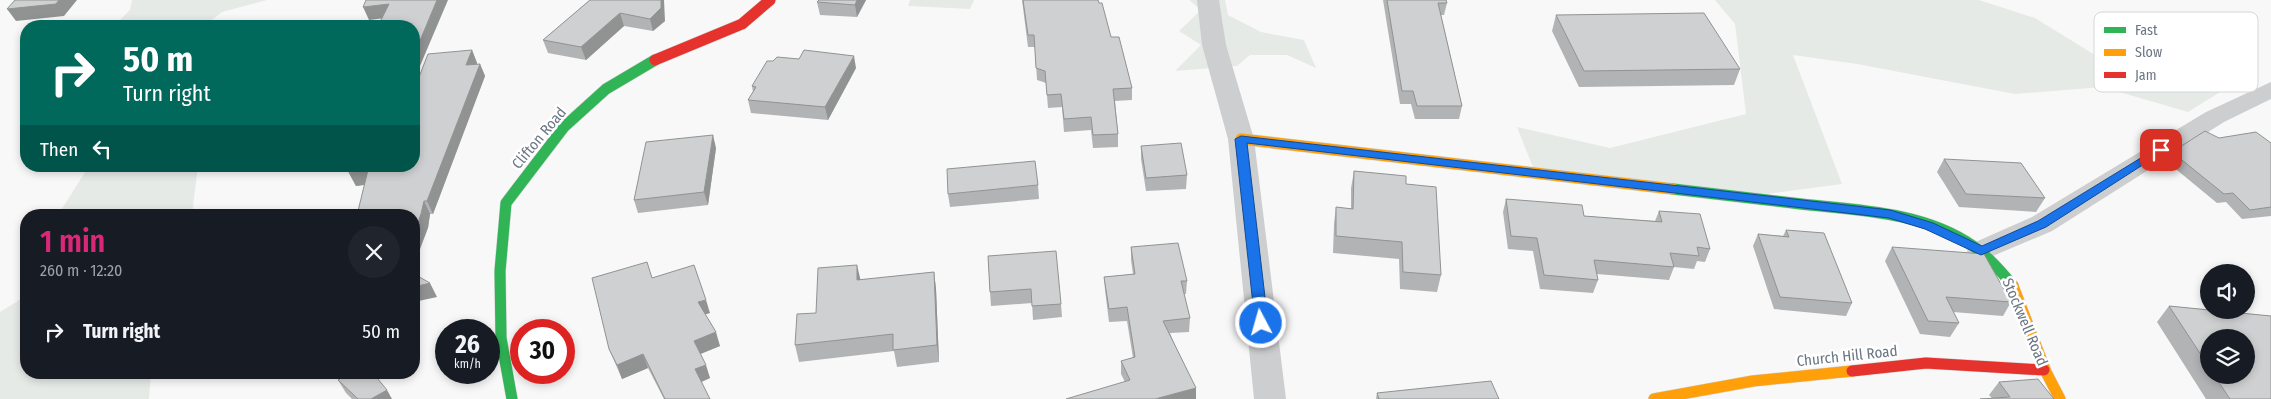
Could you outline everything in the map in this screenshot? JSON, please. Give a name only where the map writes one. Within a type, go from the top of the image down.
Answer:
[{"type":"street","name":"Clifton Road","points":[[512,399],[501,338],[500,271],[506,203],[564,127],[606,89],[653,61],[742,24],[770,0]]},
{"type":"street","points":[[1208,0],[1214,26],[1214,45],[1241,139],[1270,399]]},
{"type":"street","points":[[1981,251],[2042,224],[2215,116],[2271,89]]},
{"type":"street","name":"Stockwell Road","points":[[1241,139],[1890,214],[1929,226],[1981,251],[1998,264],[2012,284],[2044,370],[2060,399]]},
{"type":"street","name":"Church Hill Road","points":[[1654,399],[1753,381],[1926,364],[2044,370]]},
{"type":"shaded area","points":[[132,0],[267,0],[222,12],[212,20],[120,20],[130,10]]},
{"type":"shaded area","points":[[910,0],[974,0],[970,9],[908,6]]},
{"type":"shaded area","points":[[1189,0],[1225,0],[1228,15],[1261,32],[1304,40],[1316,68],[1287,55],[1250,55],[1237,66],[1175,71],[1201,45],[1179,31],[1201,10]]},
{"type":"shaded area","points":[[1715,0],[1979,0],[2035,18],[2094,54],[2094,88],[2015,94],[1857,64],[1793,55],[1842,184],[1751,196],[1534,170],[1517,127],[1610,148],[1746,114],[1735,24]]},
{"type":"shaded area","points":[[2119,92],[2220,92],[2188,112]]},
{"type":"shaded area","points":[[85,172],[197,172],[193,209],[62,209]]},
{"type":"shaded area","points":[[20,300],[20,379],[151,379],[149,399],[0,399],[0,312]]},
{"type":"building","points":[[15,0],[59,0],[56,4],[7,9]]},
{"type":"building","points":[[366,0],[437,0],[420,41],[420,20],[381,20],[389,4],[363,7]]},
{"type":"building","points":[[590,0],[661,0],[661,8],[650,19],[620,13],[581,47],[543,40]]},
{"type":"building","points":[[819,0],[857,0],[855,5],[817,2]]},
{"type":"building","points":[[1023,0],[1098,0],[1099,3],[1102,3],[1111,37],[1119,37],[1132,88],[1113,89],[1118,134],[1093,135],[1091,117],[1064,119],[1061,94],[1047,95],[1045,71],[1036,68],[1034,35],[1028,35]]},
{"type":"building","points":[[1387,0],[1446,0],[1447,3],[1438,3],[1462,106],[1417,106],[1413,91],[1402,91]]},
{"type":"building","points":[[1704,13],[1740,69],[1584,71],[1556,15]]},
{"type":"building","points":[[472,50],[466,65],[480,64],[427,201],[424,201],[420,217],[420,209],[358,209],[368,172],[420,172],[420,75],[428,54]]},
{"type":"building","points":[[804,50],[854,56],[825,107],[748,100],[756,87],[752,86],[767,61],[773,61],[777,57],[799,59]]},
{"type":"building","points":[[2205,131],[2219,138],[2256,132],[2271,143],[2271,207],[2250,210],[2233,193],[2224,194],[2172,152]]},
{"type":"building","points":[[713,135],[704,192],[634,200],[646,142]]},
{"type":"building","points":[[1181,143],[1187,175],[1146,178],[1141,146]]},
{"type":"building","points":[[1944,159],[2021,163],[2045,198],[1966,194]]},
{"type":"building","points":[[1035,161],[1038,185],[948,194],[947,169]]},
{"type":"building","points":[[1354,171],[1406,176],[1406,184],[1436,187],[1441,275],[1403,272],[1402,242],[1336,236],[1336,207],[1353,209]]},
{"type":"building","points":[[1506,199],[1582,205],[1584,216],[1662,222],[1659,211],[1700,214],[1710,249],[1697,247],[1699,256],[1670,253],[1674,267],[1594,260],[1598,280],[1544,275],[1537,238],[1511,236]]},
{"type":"building","points":[[1786,230],[1824,233],[1852,303],[1780,297],[1758,234],[1789,237]]},
{"type":"building","points":[[1178,243],[1187,281],[1181,281],[1190,318],[1163,321],[1196,388],[1155,399],[1066,399],[1130,380],[1121,361],[1135,357],[1127,307],[1109,309],[1104,277],[1135,274],[1131,247]]},
{"type":"building","points":[[1892,247],[1984,254],[2011,302],[1946,297],[1959,323],[1928,321]]},
{"type":"building","points":[[1056,251],[1061,304],[1032,306],[1031,289],[990,292],[988,256]]},
{"type":"building","points":[[647,262],[652,278],[694,265],[706,300],[698,302],[716,332],[694,341],[706,365],[695,369],[710,399],[665,399],[643,354],[617,365],[609,349],[592,278]]},
{"type":"building","points":[[857,265],[857,280],[934,272],[937,345],[893,350],[893,334],[795,345],[797,314],[816,313],[818,268]]},
{"type":"building","points":[[420,277],[430,283],[420,286]]},
{"type":"building","points":[[2169,306],[2200,309],[2200,319],[2255,319],[2255,314],[2271,316],[2271,399],[2230,399],[2220,384],[2255,384],[2255,329],[2200,329],[2200,353]]},
{"type":"building","points":[[378,379],[387,390],[371,399],[358,399],[338,380]]},
{"type":"building","points":[[2038,379],[2054,399],[1980,399],[2010,397],[1999,382]]},
{"type":"building","points":[[1491,381],[1499,399],[1379,399],[1377,393]]},
{"type":"traffic: fast","points":[[512,399],[501,338],[500,271],[506,203],[564,127],[606,89],[655,60]]},
{"type":"traffic: fast","points":[[1673,189],[1859,210],[1918,222],[1946,231],[1972,245],[1995,263],[2013,286]]},
{"type":"traffic: slow","points":[[1241,139],[1673,189]]},
{"type":"traffic: slow","points":[[2013,286],[2046,372],[2060,399]]},
{"type":"traffic: slow","points":[[1654,399],[1753,381],[1852,371]]},
{"type":"traffic: jam","points":[[655,60],[742,24],[770,0]]},
{"type":"traffic: jam","points":[[1852,371],[1926,363],[2044,370]]},
{"type":"route","points":[[1261,323],[1241,139],[1890,214],[1929,226],[1960,239],[1981,251],[2042,224],[2161,150]]}]
